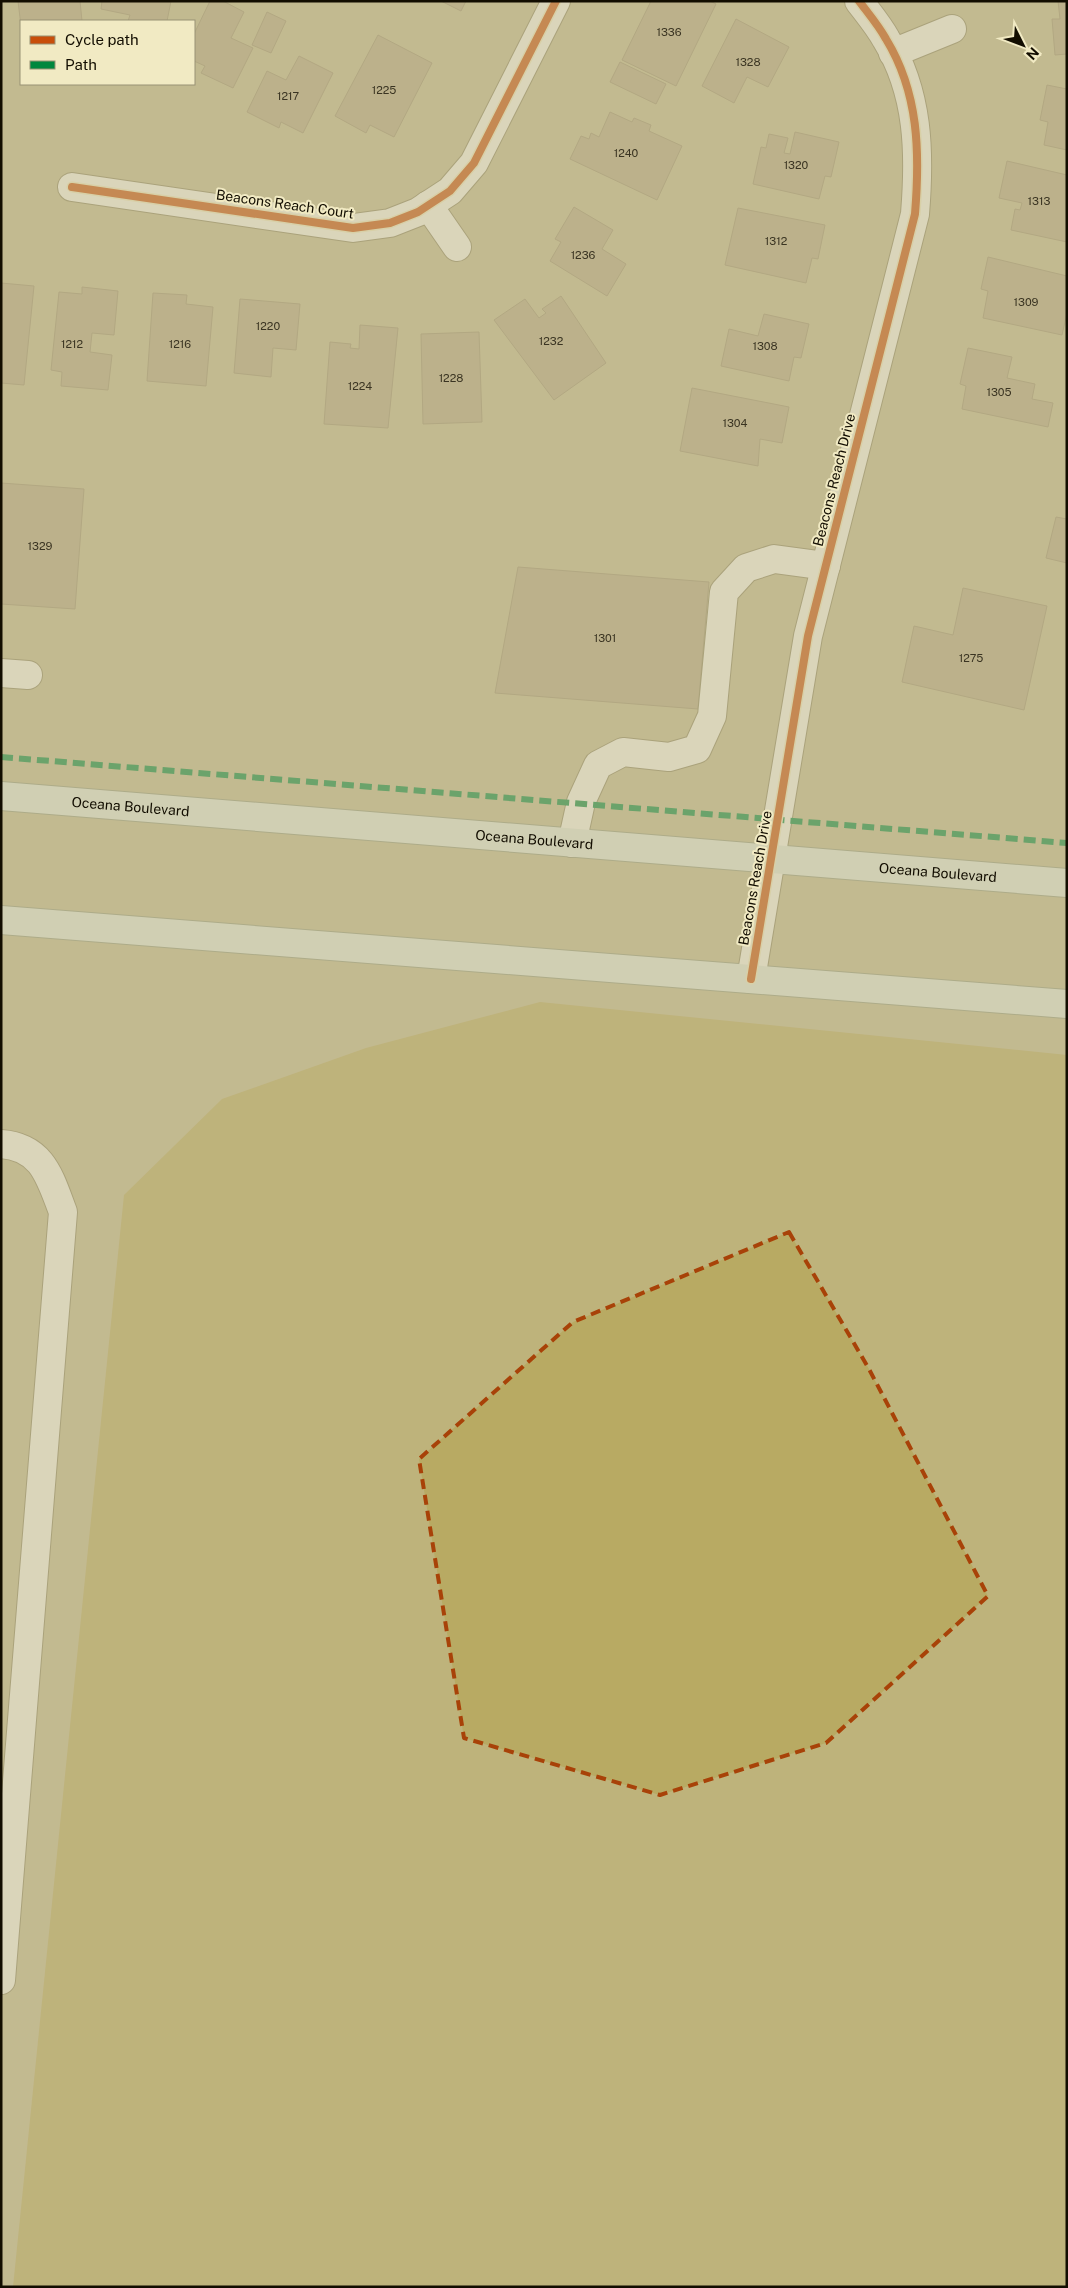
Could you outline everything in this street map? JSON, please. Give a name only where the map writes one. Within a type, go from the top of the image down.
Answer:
[{"type":"main road","name":"Oceana Boulevard","points":[[1,796],[1067,883]]},
{"type":"main road","points":[[1,920],[1067,1004]]},
{"type":"street","name":"Beacons Reach Court","points":[[72,187],[352,228],[390,223],[418,212],[450,191],[474,163],[556,1]]},
{"type":"street","name":"Beacons Reach Drive","points":[[751,979],[808,636],[915,214],[919,164],[914,113],[903,74],[893,53],[886,39],[859,1]]},
{"type":"street","points":[[893,53],[952,29]]},
{"type":"street","points":[[428,205],[457,248]]},
{"type":"street","points":[[572,843],[581,802],[598,765],[623,752],[669,757],[697,750],[712,716],[724,592],[746,568],[774,559],[826,566]]},
{"type":"street","points":[[1,1144],[18,1145],[47,1169],[63,1212],[4,1919],[1,1980]]},
{"type":"highlighted area","points":[[789,1232],[869,1369],[988,1596],[826,1743],[660,1795],[464,1738],[419,1459],[573,1322]]},
{"type":"shaded area","points":[[540,1002],[1067,1055],[1067,2287],[13,2287],[124,1195],[222,1099],[366,1048]]},
{"type":"building","points":[[18,1],[80,1],[82,20],[20,20]]},
{"type":"building","points":[[102,1],[171,1],[167,20],[128,20],[130,15],[101,9]]},
{"type":"building","points":[[210,1],[223,1],[244,12],[231,38],[253,48],[233,88],[201,73],[205,66],[195,61],[195,32]]},
{"type":"building","points":[[441,1],[466,1],[461,11]]},
{"type":"building","points":[[651,1],[710,1],[716,4],[676,86],[622,60]]},
{"type":"building","points":[[1058,1],[1067,1],[1067,54],[1055,55],[1052,19],[1060,19]]},
{"type":"building","points":[[267,12],[286,21],[271,53],[252,45]]},
{"type":"building","points":[[736,19],[789,47],[768,87],[747,77],[734,103],[702,86]]},
{"type":"building","points":[[378,35],[432,63],[394,137],[370,125],[366,133],[335,116]]},
{"type":"building","points":[[299,56],[333,73],[303,133],[281,122],[279,128],[247,112],[267,71],[286,80]]},
{"type":"building","points":[[620,62],[666,84],[656,104],[610,82]]},
{"type":"building","points":[[1047,85],[1067,89],[1067,150],[1044,145],[1048,122],[1040,120]]},
{"type":"building","points":[[610,112],[632,122],[634,118],[651,125],[649,131],[682,146],[657,200],[570,159],[581,136],[589,139],[591,133],[599,137]]},
{"type":"building","points":[[795,132],[839,142],[831,177],[825,176],[819,199],[753,184],[761,147],[766,148],[769,134],[788,138],[784,153],[790,154]]},
{"type":"building","points":[[1007,161],[1067,175],[1067,242],[1011,230],[1015,209],[1020,210],[1022,203],[999,198]]},
{"type":"building","points":[[574,207],[613,230],[602,249],[626,264],[607,296],[550,261],[561,242],[555,239]]},
{"type":"building","points":[[738,208],[825,225],[818,259],[812,258],[806,283],[725,265]]},
{"type":"building","points":[[988,257],[1067,276],[1067,313],[1062,335],[983,318],[988,291],[981,289]]},
{"type":"building","points":[[1,283],[34,286],[24,385],[1,383]]},
{"type":"building","points":[[82,287],[118,291],[114,335],[92,333],[90,352],[112,355],[108,390],[61,386],[62,372],[51,370],[59,292],[82,294]]},
{"type":"building","points":[[153,293],[187,295],[186,304],[213,307],[206,386],[147,381]]},
{"type":"building","points":[[561,296],[606,363],[554,400],[494,320],[525,299],[539,318],[546,313],[542,309]]},
{"type":"building","points":[[240,299],[300,304],[296,350],[273,348],[271,377],[234,373]]},
{"type":"building","points":[[764,314],[809,324],[801,358],[794,357],[789,381],[721,366],[729,329],[758,336]]},
{"type":"building","points":[[360,325],[398,328],[388,428],[324,424],[330,342],[351,344],[350,348],[359,349]]},
{"type":"building","points":[[479,332],[482,422],[423,424],[421,334]]},
{"type":"building","points":[[968,348],[1012,357],[1007,378],[1035,384],[1032,399],[1053,403],[1048,427],[962,409],[966,386],[960,384]]},
{"type":"building","points":[[692,388],[789,407],[782,443],[760,439],[758,466],[680,451]]},
{"type":"building","points":[[1,483],[84,489],[75,609],[1,604]]},
{"type":"building","points":[[1056,517],[1067,519],[1067,563],[1046,558]]},
{"type":"building","points":[[518,567],[709,582],[698,709],[495,693]]},
{"type":"building","points":[[963,588],[1047,606],[1024,710],[902,682],[914,626],[953,635]]},
{"type":"marked path","points":[[1,757],[1067,843]]},
{"type":"cycle path","points":[[72,187],[353,228],[390,223],[418,212],[450,191],[474,163],[556,1]]},
{"type":"cycle path","points":[[751,979],[808,636],[915,214],[917,146],[911,102],[897,60],[880,29],[859,1]]}]
